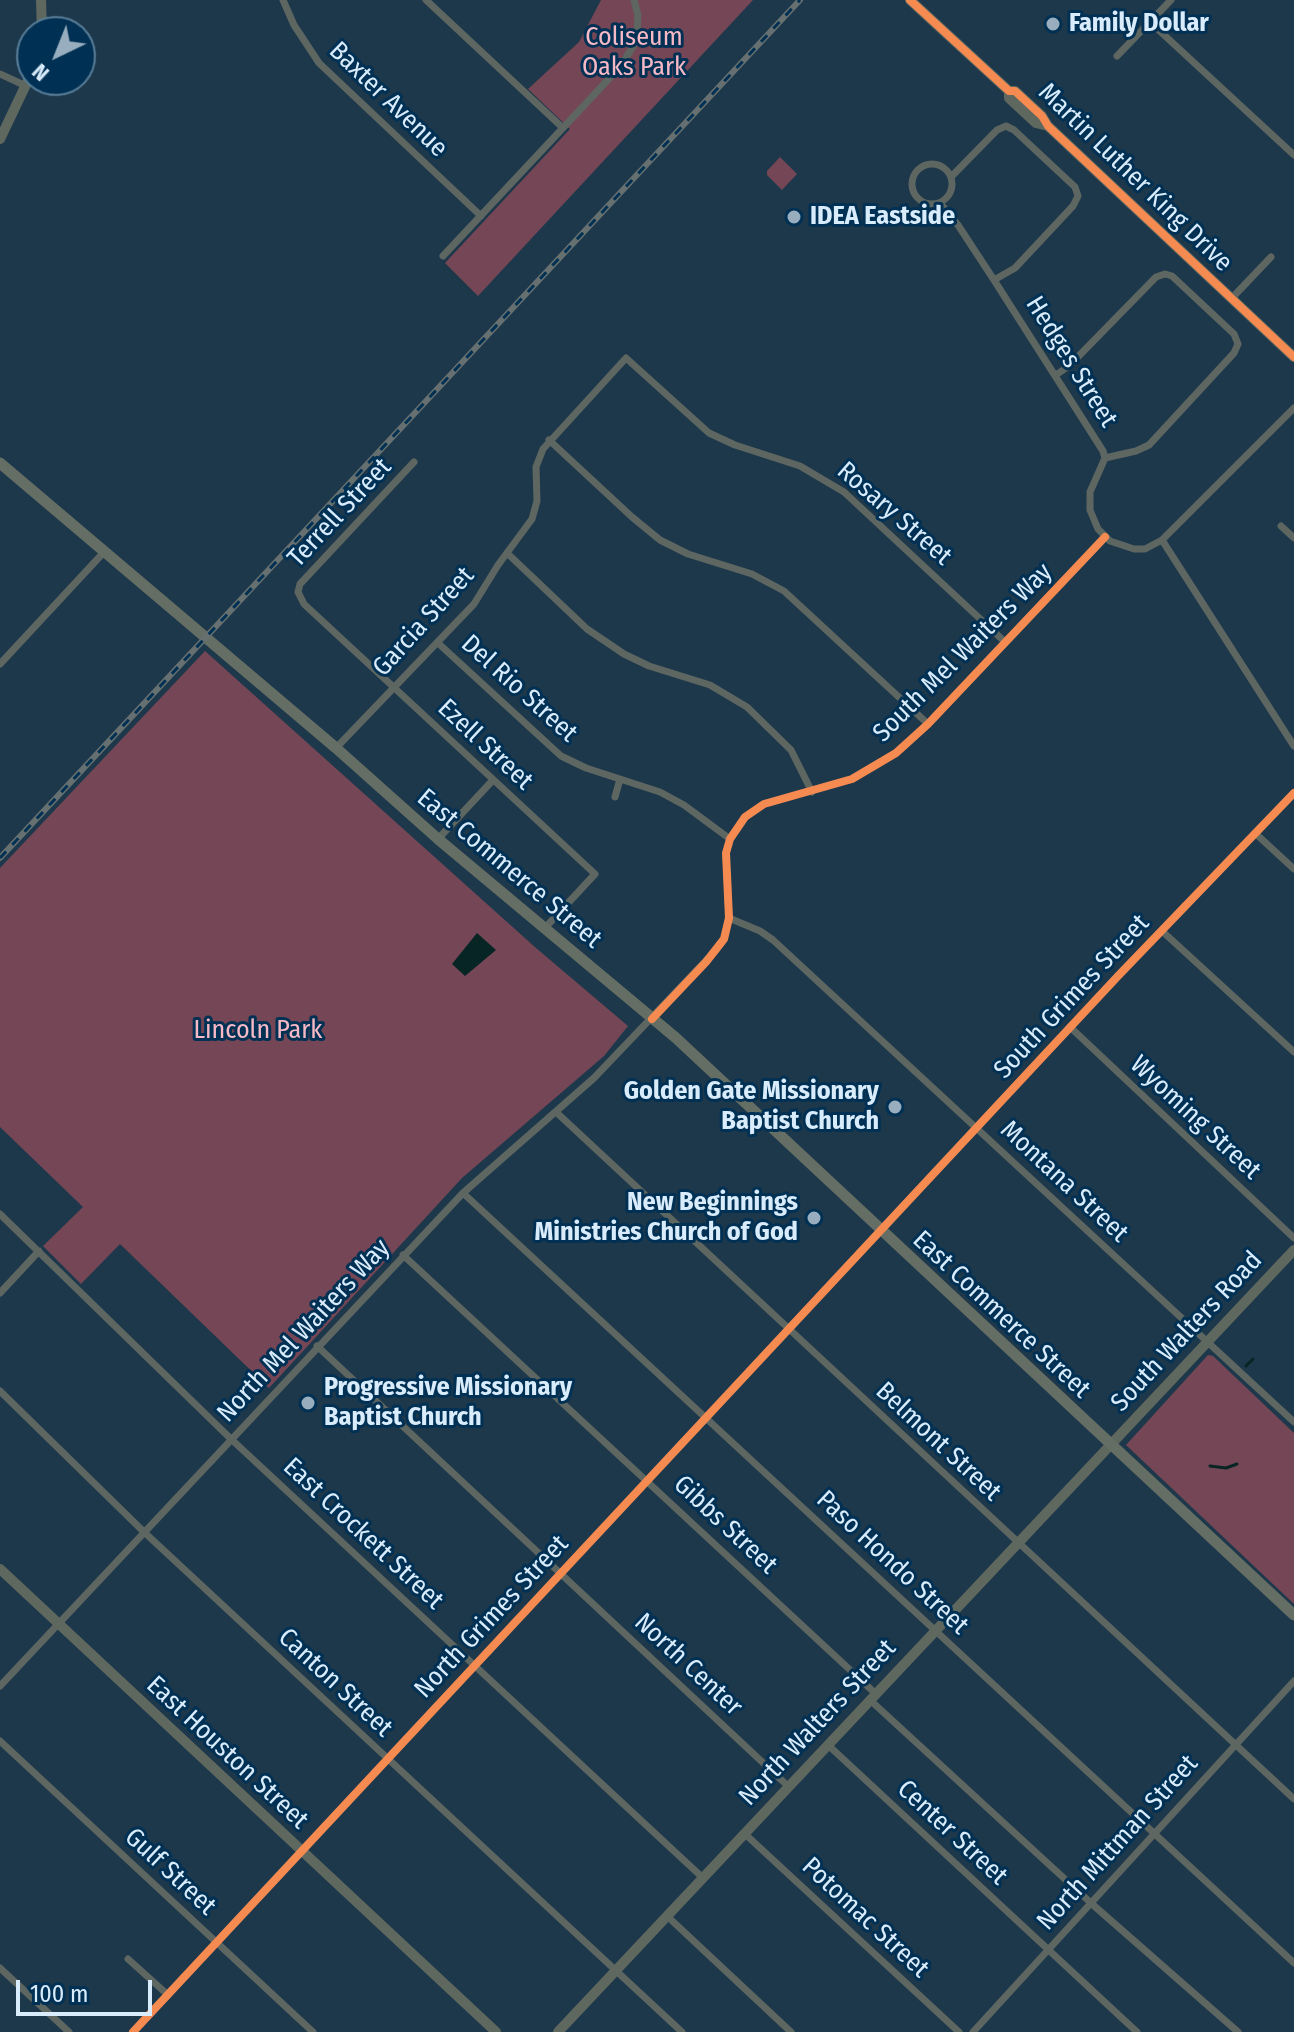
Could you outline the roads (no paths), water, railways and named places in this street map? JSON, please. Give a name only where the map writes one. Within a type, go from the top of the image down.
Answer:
[{"type":"main road","name":"Martin Luther King Drive","points":[[910,0],[1009,91],[1015,91],[1042,116],[1048,126],[1294,357]]},
{"type":"main road","points":[[0,139],[21,96]]},
{"type":"main road","name":"East Commerce Street","points":[[0,463],[652,1019],[1294,1615]]},
{"type":"main road","name":"South Walters Road","points":[[1111,1445],[1294,1250]]},
{"type":"main road","name":"North Walters Street","points":[[558,2032],[1111,1445]]},
{"type":"main road","name":"East Houston Street","points":[[0,1569],[496,2032]]},
{"type":"street","name":"Baxter Avenue","points":[[283,0],[305,45],[327,71],[481,216]]},
{"type":"street","points":[[426,0],[563,128]]},
{"type":"street","points":[[1117,56],[1171,0]]},
{"type":"street","points":[[443,256],[627,57],[637,31],[635,2]]},
{"type":"street","points":[[1150,22],[1294,155]]},
{"type":"street","points":[[940,203],[951,193],[951,177],[997,130],[1006,126],[1075,187],[1078,196],[1073,206],[1015,268],[994,280]]},
{"type":"street","name":"Hedges Street","points":[[951,177],[941,165],[931,163],[921,167],[914,175],[912,185],[919,199],[928,204],[940,203],[958,225],[1056,375],[1105,458],[1090,492],[1093,520],[1105,537]]},
{"type":"street","points":[[1232,298],[1271,257]]},
{"type":"street","points":[[1056,375],[1070,365],[1156,277],[1165,274],[1172,276],[1234,334],[1238,344],[1234,353],[1149,445],[1105,458]]},
{"type":"street","name":"Garcia Street","points":[[336,748],[474,604],[532,519],[537,501],[536,467],[549,440],[626,358]]},
{"type":"street","name":"Rosary Street","points":[[626,358],[709,433],[735,445],[800,466],[844,492],[1005,642]]},
{"type":"street","points":[[1105,537],[1134,549],[1145,549],[1162,540],[1294,408]]},
{"type":"street","points":[[549,440],[660,540],[688,554],[752,574],[784,591],[928,724]]},
{"type":"street","name":"Terrell Street","points":[[298,592],[300,584],[414,462]]},
{"type":"street","points":[[1281,526],[1294,538]]},
{"type":"street","name":"South Mel Waiters Way","points":[[730,839],[745,817],[764,804],[837,785],[881,764],[928,724],[1105,537]]},
{"type":"street","points":[[1162,540],[1294,746]]},
{"type":"street","points":[[0,664],[105,551]]},
{"type":"street","points":[[507,553],[587,629],[613,648],[649,666],[710,685],[747,707],[791,750],[812,792]]},
{"type":"street","name":"Ezell Street","points":[[298,592],[304,604],[595,874],[544,929]]},
{"type":"street","name":"Del Rio Street","points":[[438,643],[561,756],[574,764],[660,792],[684,805],[730,839]]},
{"type":"street","points":[[615,797],[620,779]]},
{"type":"street","points":[[438,839],[493,780]]},
{"type":"street","name":"South Grimes Street","points":[[882,1231],[1070,1027],[1294,793]]},
{"type":"street","points":[[1255,833],[1294,869]]},
{"type":"street","points":[[652,1019],[724,939],[729,918],[725,869],[730,839]]},
{"type":"street","name":"Montana Street","points":[[729,918],[773,940],[1294,1422]]},
{"type":"street","points":[[1162,931],[1294,1052]]},
{"type":"street","name":"North Mel Waiters Way","points":[[0,1686],[463,1193],[594,1078],[652,1019]]},
{"type":"street","name":"Wyoming Street","points":[[1070,1027],[1294,1238]]},
{"type":"street","name":"Belmont Street","points":[[556,1112],[1294,1799]]},
{"type":"street","name":"Paso Hondo Street","points":[[463,1193],[1294,1963]]},
{"type":"street","name":"East Crockett Street","points":[[0,1214],[231,1439],[703,1878]]},
{"type":"street","name":"North Grimes Street","points":[[133,2032],[882,1231]]},
{"type":"street","points":[[0,1293],[39,1251]]},
{"type":"street","name":"Gibbs Street","points":[[403,1255],[647,1479],[1092,1904],[1238,2032]]},
{"type":"street","points":[[317,1346],[560,1572]]},
{"type":"street","name":"Canton Street","points":[[0,1391],[144,1532],[682,2032]]},
{"type":"street","name":"North Center","points":[[560,1572],[789,1787]]},
{"type":"street","name":"North Mittman Street","points":[[973,2032],[1092,1904],[1234,1743],[1294,1681]]},
{"type":"street","name":"Gulf Street","points":[[0,1741],[313,2032]]},
{"type":"street","name":"Center Street","points":[[828,1745],[1048,1950]]},
{"type":"street","name":"Potomac Street","points":[[745,1834],[959,2032]]},
{"type":"street","points":[[667,1916],[791,2032]]},
{"type":"street","points":[[1048,1950],[1137,2032]]},
{"type":"street","points":[[128,1959],[168,1995]]},
{"type":"street","points":[[0,1968],[69,2032]]},
{"type":"waterway","points":[[1246,1366],[1253,1359]]},
{"type":"waterway","points":[[1210,1466],[1226,1468],[1237,1464]]},
{"type":"railway","points":[[0,858],[800,0]]},
{"type":"place","name":"Family Dollar","points":[[1053,24]]},
{"type":"place","name":"IDEA Eastside","points":[[794,217]]},
{"type":"place","name":"Golden Gate Missionary Baptist Church","points":[[895,1107]]},
{"type":"place","name":"New Beginnings Ministries Church of God","points":[[814,1218]]},
{"type":"place","name":"Progressive Missionary Baptist Church","points":[[308,1403]]},
{"type":"park label","name":"Coliseum Oaks Park","points":[[634,53]]},
{"type":"park label","name":"Lincoln Park","points":[[258,1031]]}]
